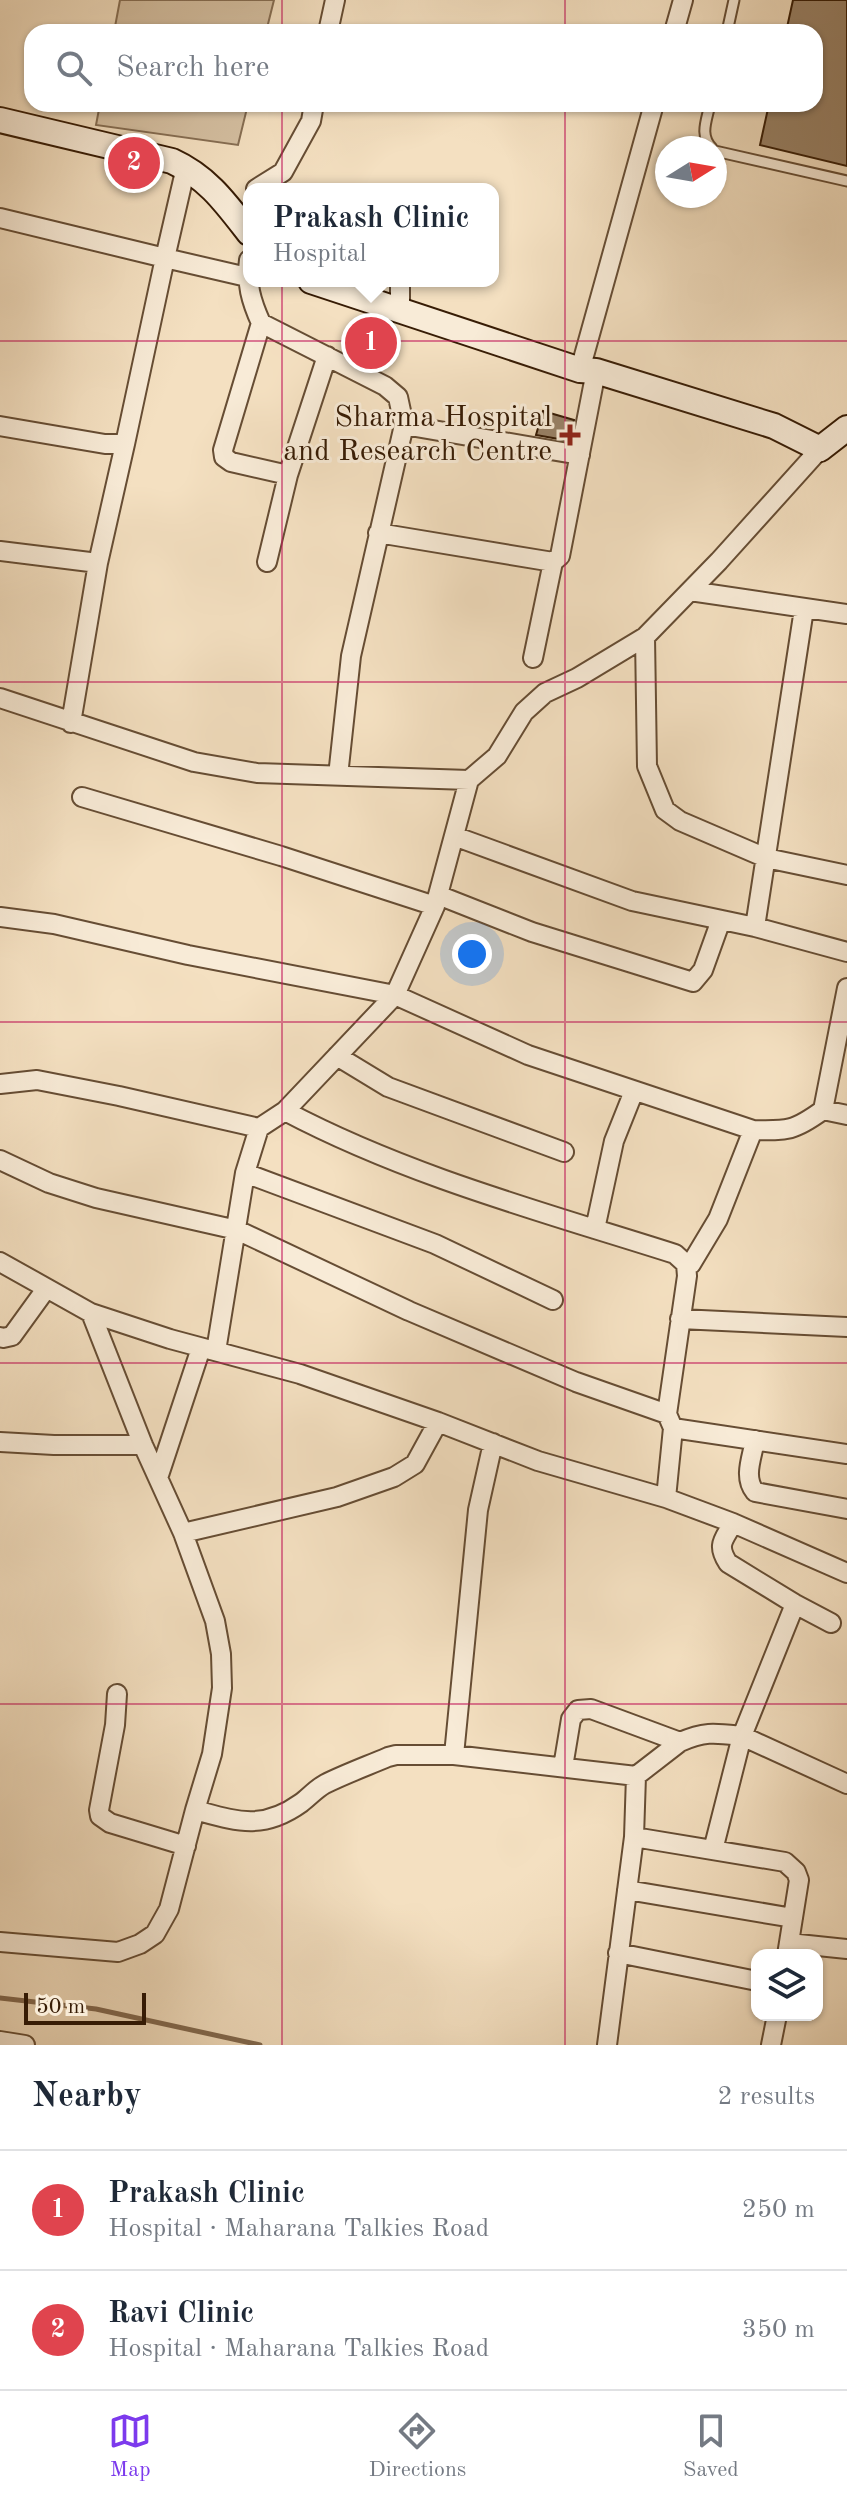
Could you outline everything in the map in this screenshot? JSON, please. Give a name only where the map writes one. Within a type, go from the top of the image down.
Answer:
[{"type":"street","points":[[330,24],[335,0]]},
{"type":"street","points":[[676,24],[683,0]]},
{"type":"street","points":[[287,181],[313,112]]},
{"type":"street","points":[[533,658],[553,562],[560,556],[580,455],[588,371],[652,112]]},
{"type":"street","points":[[0,120],[88,139],[186,167],[223,200],[243,225]]},
{"type":"street","points":[[71,723],[98,563],[186,167]]},
{"type":"street","points":[[223,200],[243,193]]},
{"type":"street","points":[[0,218],[165,258],[243,267]]},
{"type":"street","points":[[250,287],[252,303],[261,323],[385,386],[398,397],[404,425],[351,656],[338,776]]},
{"type":"street","points":[[329,287],[588,371],[774,426],[820,449]]},
{"type":"street","points":[[400,287],[400,311]]},
{"type":"street","points":[[261,323],[223,450],[224,457],[231,462],[288,475]]},
{"type":"street","points":[[267,562],[288,475],[327,356]]},
{"type":"street","points":[[404,425],[580,455]]},
{"type":"street","points":[[0,426],[105,444],[125,444]]},
{"type":"street","points":[[158,1478],[208,1350],[237,1230],[245,1173],[259,1128],[285,1111],[395,995],[436,901],[469,780],[497,756],[524,712],[545,693],[577,678],[645,637],[820,449],[847,428]]},
{"type":"street","points":[[378,533],[553,562]]},
{"type":"street","points":[[0,551],[98,563]]},
{"type":"street","points":[[690,591],[847,614]]},
{"type":"street","points":[[755,927],[804,609]]},
{"type":"street","points":[[645,637],[647,766],[665,810],[680,821],[766,858],[847,875]]},
{"type":"street","points":[[0,698],[194,762],[257,773],[469,780]]},
{"type":"street","points":[[82,797],[436,901],[693,982],[703,970],[721,920]]},
{"type":"street","points":[[454,836],[632,901],[755,927],[847,952]]},
{"type":"street","points":[[0,917],[54,924],[188,955],[395,995],[528,1055],[753,1130],[785,1131],[802,1126],[823,1110],[847,988]]},
{"type":"street","points":[[337,1056],[388,1087],[564,1152]]},
{"type":"street","points":[[0,1084],[37,1080],[259,1128]]},
{"type":"street","points":[[595,1229],[614,1141],[634,1091]]},
{"type":"street","points":[[823,1110],[847,1115]]},
{"type":"street","points":[[285,1111],[338,1139],[415,1170],[675,1254],[686,1264],[670,1421],[666,1498]]},
{"type":"street","points":[[686,1264],[691,1264],[718,1219],[753,1130]]},
{"type":"street","points":[[0,1160],[49,1183],[96,1198],[237,1230],[422,1317],[670,1421],[755,1440],[847,1454]]},
{"type":"street","points":[[245,1173],[435,1244],[553,1300]]},
{"type":"street","points":[[0,1262],[91,1313],[208,1350],[300,1374],[538,1461],[666,1498],[733,1523],[847,1573]]},
{"type":"street","points":[[0,1337],[12,1336],[46,1289]]},
{"type":"street","points":[[0,1942],[118,1952],[140,1944],[155,1934],[169,1909],[214,1741],[222,1688],[221,1654],[215,1621],[183,1533],[143,1445],[91,1313]]},
{"type":"street","points":[[680,1319],[847,1327]]},
{"type":"street","points":[[183,1533],[337,1497],[394,1477],[415,1464],[438,1422]]},
{"type":"street","points":[[755,1440],[748,1475],[749,1484],[755,1492],[847,1509]]},
{"type":"street","points":[[0,1442],[143,1445]]},
{"type":"street","points":[[454,1755],[478,1510],[493,1443]]},
{"type":"street","points":[[733,1523],[721,1545],[728,1563],[831,1623]]},
{"type":"street","points":[[713,1850],[742,1736],[795,1604]]},
{"type":"street","points":[[117,1694],[100,1816],[110,1823],[186,1846]]},
{"type":"street","points":[[563,1767],[571,1719],[578,1710],[591,1709],[680,1742]]},
{"type":"street","points":[[195,1810],[246,1823],[281,1815],[326,1784],[396,1755],[454,1755],[636,1776],[680,1742],[707,1732],[742,1736],[847,1784]]},
{"type":"street","points":[[607,2045],[634,1837],[636,1776]]},
{"type":"street","points":[[634,1837],[785,1862],[796,1872],[799,1880],[788,1949]]},
{"type":"street","points":[[627,1890],[793,1918]]},
{"type":"street","points":[[823,1949],[847,1949]]},
{"type":"street","points":[[618,1953],[751,1980]]},
{"type":"street","points":[[771,2045],[776,2021]]},
{"type":"street","points":[[0,2041],[25,2045]]},
{"type":"lane","points":[[729,24],[734,0]]},
{"type":"lane","points":[[705,136],[708,112]]},
{"type":"lane","points":[[727,152],[847,181]]},
{"type":"shaded area","points":[[120,0],[274,0],[268,24],[116,24]]},
{"type":"shaded area","points":[[98,112],[246,112],[238,145],[96,125]]},
{"type":"building","points":[[793,0],[847,0],[847,166],[760,145],[767,112],[823,112],[823,24],[788,24]]},
{"type":"building","points":[[364,323],[391,333],[379,369],[353,356]]},
{"type":"building","points":[[543,411],[574,420],[570,441],[536,435]]},
{"type":"waterway","points":[[0,1998],[96,2009],[260,2045]]},
{"type":"place","name":"Ravi Clinic","points":[[134,163]]},
{"type":"place","name":"Prakash Clinic","points":[[371,343]]},
{"type":"place","name":"Sharma Hospital and Research Centre","points":[[570,435]]}]
